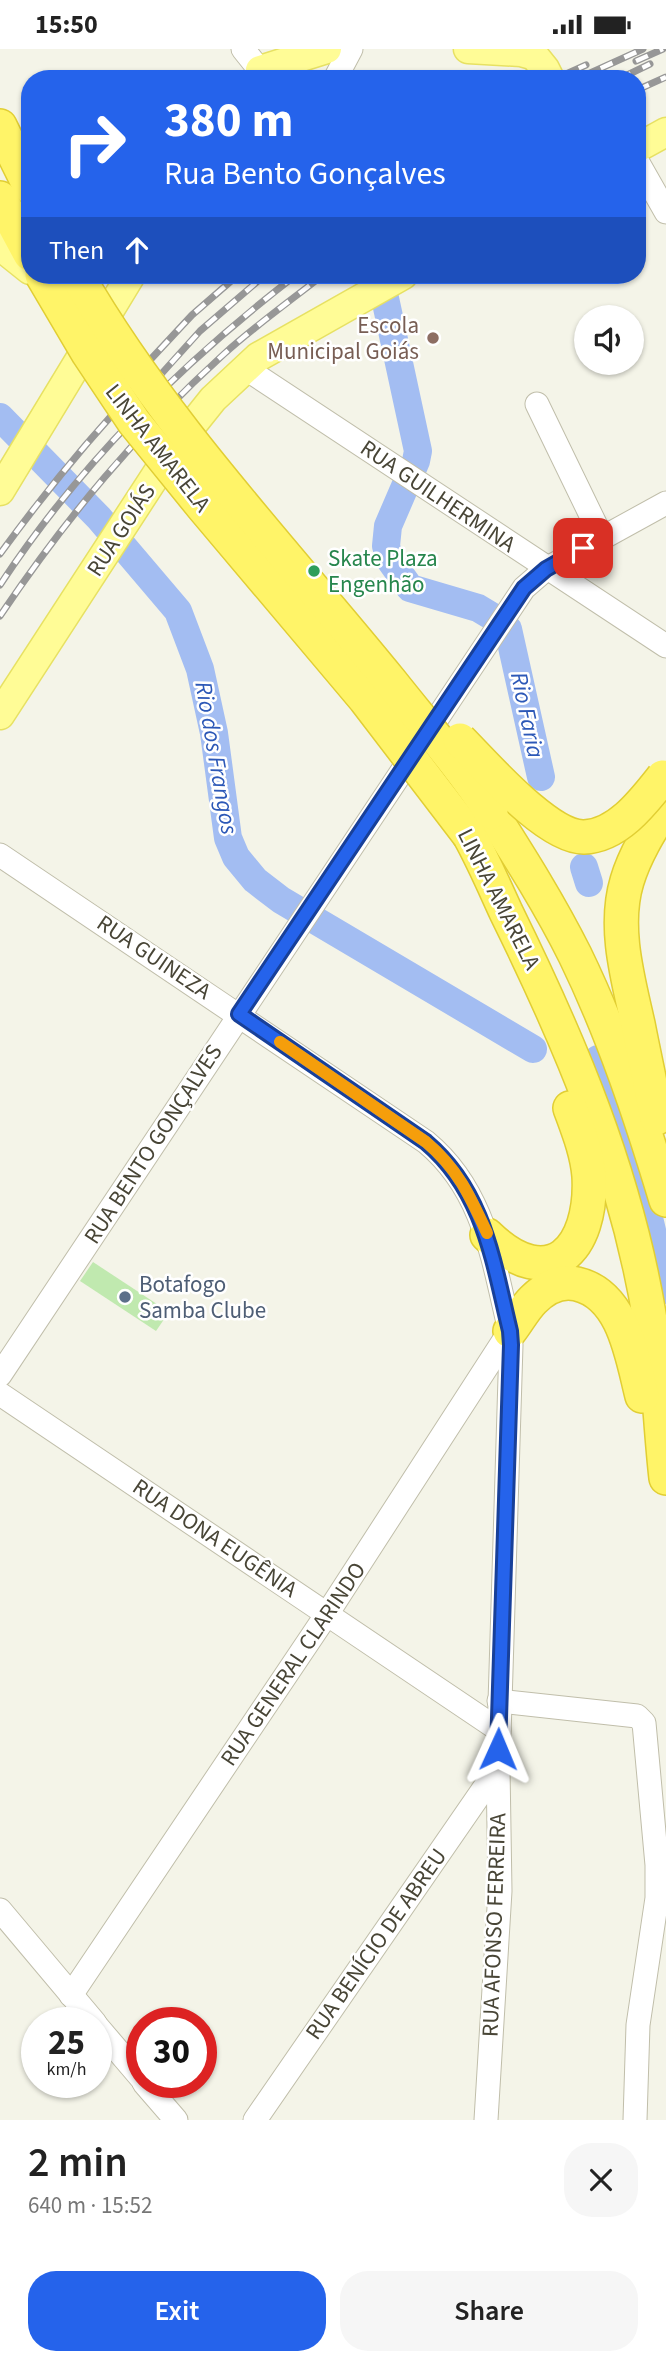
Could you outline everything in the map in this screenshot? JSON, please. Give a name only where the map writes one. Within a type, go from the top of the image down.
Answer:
[{"type":"highway","points":[[0,126],[21,169]]},
{"type":"highway","points":[[0,198],[21,237]]},
{"type":"highway","name":"LINHA AMARELA","points":[[47,284],[88,353],[134,422],[365,699],[545,899],[600,1010],[643,1126],[664,1195]]},
{"type":"highway","name":"LINHA AMARELA","points":[[72,287],[111,329],[185,433],[449,752],[480,824],[505,909],[561,1025],[611,1156],[629,1220],[650,1318],[658,1373],[665,1470]]},
{"type":"highway","points":[[391,683],[424,706],[524,803],[572,836],[594,835],[618,823],[665,784]]},
{"type":"highway","points":[[664,1195],[659,1133],[622,941],[622,911],[626,882],[665,784]]},
{"type":"highway","points":[[487,1235],[515,1258],[529,1264],[559,1259],[577,1240],[585,1223],[588,1200],[589,1175],[584,1149],[529,991],[505,909]]},
{"type":"highway","points":[[510,1331],[532,1301],[557,1284],[568,1282],[581,1285],[606,1300],[630,1348],[665,1470]]},
{"type":"main road","points":[[260,65],[327,49]]},
{"type":"main road","points":[[468,49],[531,52],[546,70]]},
{"type":"main road","points":[[646,143],[666,132]]},
{"type":"main road","points":[[0,246],[21,263]]},
{"type":"main road","points":[[72,287],[84,300],[96,296],[111,284]]},
{"type":"main road","points":[[0,491],[126,284]]},
{"type":"main road","name":"RUA GOIÁS","points":[[0,715],[173,449],[194,422],[245,368],[282,342],[386,284]]},
{"type":"main road","points":[[28,446],[72,340],[72,287]]},
{"type":"street","points":[[340,70],[351,49]]},
{"type":"street","points":[[646,177],[666,212]]},
{"type":"street","name":"RUA GUILHERMINA","points":[[245,368],[666,646]]},
{"type":"street","points":[[537,404],[602,538]]},
{"type":"street","name":"RUA BENTO GONÇALVES","points":[[0,1375],[511,606],[533,577],[666,503]]},
{"type":"street","name":"RUA GUINEZA","points":[[0,855],[426,1142],[444,1157],[467,1190],[487,1235],[510,1331],[499,1730]]},
{"type":"street","name":"RUA GENERAL CLARINDO","points":[[71,1995],[327,1614],[510,1331]]},
{"type":"street","name":"RUA DONA EUGÊNIA","points":[[0,1394],[499,1730]]},
{"type":"street","points":[[499,1701],[638,1716],[643,1720],[657,1865],[657,1898],[638,2025],[635,2120]]},
{"type":"street","name":"RUA AFONSO FERREIRA","points":[[486,2120],[500,1891],[499,1730]]},
{"type":"street","name":"RUA BENÍCIO DE ABREU","points":[[255,2120],[498,1768]]},
{"type":"street","points":[[0,1910],[81,2007]]},
{"type":"street","points":[[112,2043],[126,2060]]},
{"type":"street","points":[[157,2098],[176,2120]]},
{"type":"green space","name":"Botafogo Samba Clube","points":[[93,1262],[169,1312],[156,1331],[80,1281]]},
{"type":"waterway","name":"Rio Faria","points":[[382,284],[418,451],[388,526],[386,546],[390,560],[410,588],[478,608],[508,629],[541,777]]},
{"type":"waterway","name":"Rio dos Frangos","points":[[0,417],[99,518],[178,611],[200,669],[214,733],[228,838],[236,857],[255,880],[281,900],[533,1049]]},
{"type":"waterway","name":"Rio Faria","points":[[584,867],[589,883]]},
{"type":"waterway","name":"Rio Faria","points":[[598,1059],[642,1188],[666,1290]]},
{"type":"railway","points":[[597,70],[643,49]]},
{"type":"railway","points":[[636,61],[663,49]]},
{"type":"railway","points":[[638,70],[650,64]]},
{"type":"railway","points":[[575,70],[586,65]]},
{"type":"railway","points":[[646,86],[666,77]]},
{"type":"railway","points":[[124,388],[192,315],[228,284]]},
{"type":"railway","points":[[136,402],[200,331],[255,284]]},
{"type":"railway","points":[[0,585],[64,497],[135,418],[212,344],[285,284]]},
{"type":"railway","points":[[0,616],[77,511],[161,415],[236,344],[311,284]]},
{"type":"railway","points":[[0,554],[67,467],[140,385]]},
{"type":"slow traffic","points":[[280,1042],[444,1157],[467,1190],[487,1233]]},
{"type":"place","name":"Escola Municipal Goiás","points":[[433,338]]},
{"type":"place","name":"Skate Plaza Engenhão","points":[[314,571]]},
{"type":"place","name":"Botafogo Samba Clube","points":[[125,1297]]},
{"type":"route","points":[[498,1749],[511,1345],[487,1235],[467,1190],[444,1157],[239,1014],[524,588],[533,577],[583,548]]}]
